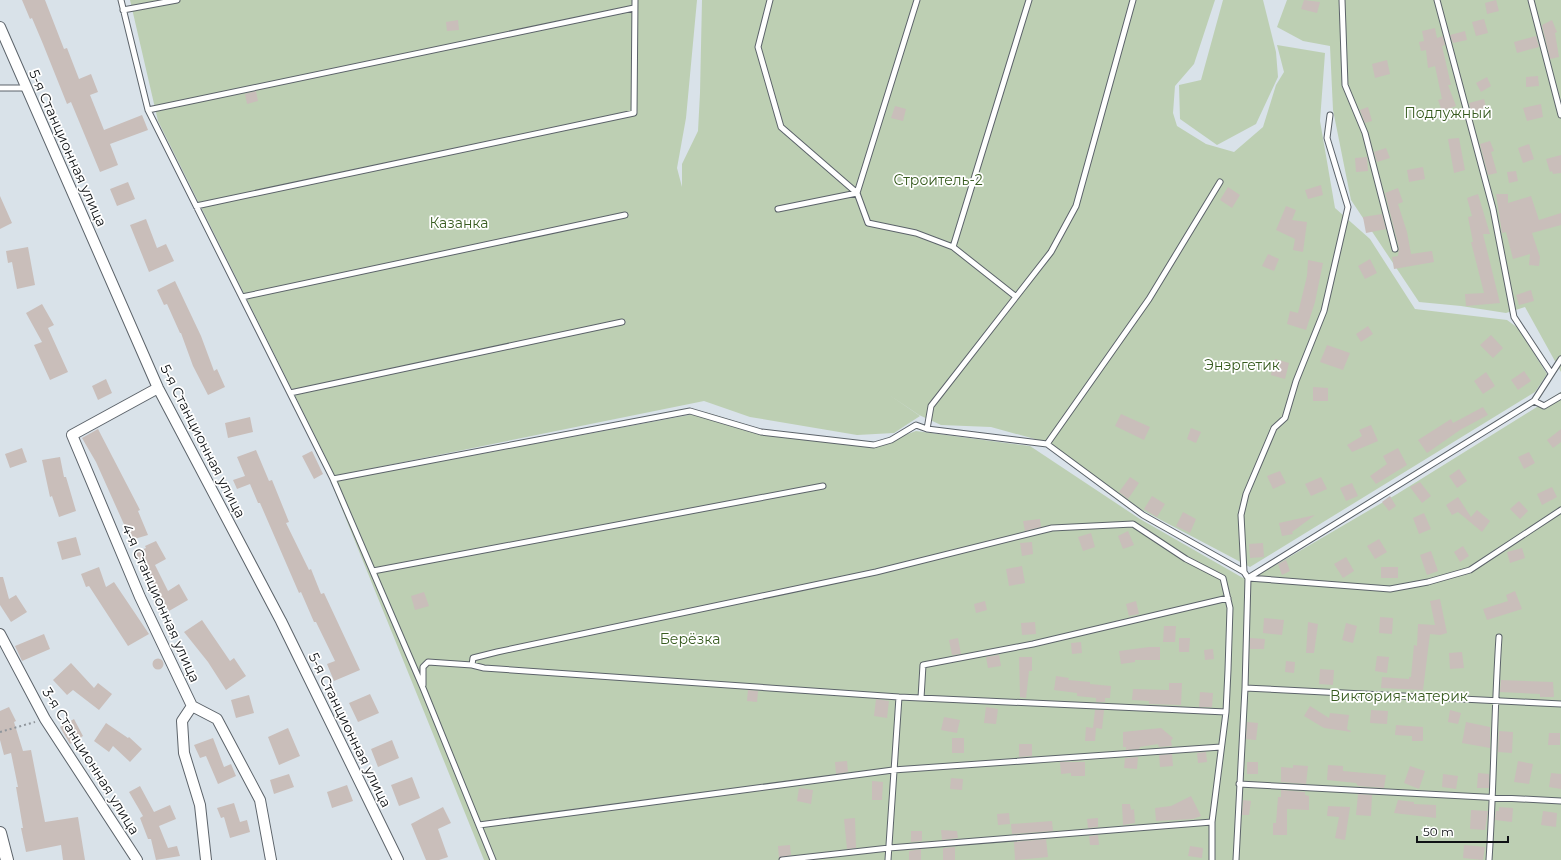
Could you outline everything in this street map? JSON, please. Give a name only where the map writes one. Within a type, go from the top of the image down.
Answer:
[{"type":"street","name":"5-я Станционная улица","points":[[0,27],[158,388],[282,621],[398,860]]},
{"type":"street","name":"4-я Станционная улица","points":[[158,388],[72,435],[140,597],[192,706]]},
{"type":"street","name":"3-я Станционная улица","points":[[0,634],[45,719],[137,860]]},
{"type":"street","points":[[206,860],[200,805],[184,753],[182,721],[192,706],[217,719],[260,800],[271,860]]},
{"type":"street","points":[[0,833],[7,860]]},
{"type":"lane","points":[[121,0],[148,110],[333,479],[423,688],[493,860]]},
{"type":"lane","points":[[124,10],[177,0]]},
{"type":"lane","points":[[196,206],[634,113],[634,0]]},
{"type":"lane","points":[[770,0],[758,47],[782,127],[857,193],[868,223],[916,233],[953,247],[1015,296]]},
{"type":"lane","points":[[857,193],[917,0]]},
{"type":"lane","points":[[953,247],[1029,0]]},
{"type":"lane","points":[[927,429],[930,406],[1051,252],[1076,206],[1134,0]]},
{"type":"lane","points":[[1342,0],[1344,85],[1365,133],[1394,249]]},
{"type":"lane","points":[[1437,0],[1494,209],[1514,317],[1551,373]]},
{"type":"lane","points":[[1531,0],[1561,115]]},
{"type":"lane","points":[[148,110],[634,8]]},
{"type":"lane","points":[[0,88],[26,88]]},
{"type":"lane","points":[[1244,572],[1241,515],[1246,494],[1274,428],[1285,418],[1296,381],[1324,311],[1348,207],[1327,138],[1330,115]]},
{"type":"lane","points":[[1047,444],[1149,299],[1220,182]]},
{"type":"lane","points":[[778,209],[857,193]]},
{"type":"lane","points":[[242,297],[625,215]]},
{"type":"lane","points":[[290,393],[622,322]]},
{"type":"lane","points":[[1248,578],[1534,401],[1561,359]]},
{"type":"lane","points":[[1534,401],[1544,406],[1561,396]]},
{"type":"lane","points":[[333,479],[690,411],[761,432],[874,445],[891,440],[916,425],[927,429],[1047,444],[1144,515],[1244,572],[1248,578],[1245,688],[1236,860]]},
{"type":"lane","points":[[373,571],[823,486]]},
{"type":"lane","points":[[1248,578],[1390,589],[1428,582],[1470,570],[1561,510]]},
{"type":"lane","points":[[472,665],[473,658],[497,652],[876,572],[1052,528],[1133,524],[1186,559],[1223,578],[1228,598],[1230,608],[1226,712],[1212,822],[1212,860]]},
{"type":"lane","points":[[921,698],[924,665],[1033,644],[1228,598]]},
{"type":"lane","points":[[1489,860],[1499,637]]},
{"type":"lane","points":[[423,688],[423,667],[428,662],[472,665],[492,669],[899,697],[1226,712]]},
{"type":"lane","points":[[1245,688],[1561,704]]},
{"type":"lane","points":[[888,860],[899,697]]},
{"type":"lane","points":[[479,825],[893,770],[1221,747]]},
{"type":"lane","points":[[1240,784],[1493,796],[1561,801]]},
{"type":"lane","points":[[782,860],[889,848],[1212,822]]},
{"type":"path","points":[[0,732],[45,719]]},
{"type":"green space","points":[[130,0],[697,0],[686,118],[677,168],[682,187],[682,164],[698,131],[702,0],[1215,0],[1194,64],[1175,86],[1173,113],[1177,126],[1206,144],[1234,152],[1263,127],[1276,85],[1284,72],[1277,45],[1325,53],[1320,121],[1335,208],[1370,239],[1415,309],[1507,320],[1518,328],[1547,374],[1535,392],[1250,567],[1142,510],[1042,441],[991,427],[941,425],[919,415],[888,394],[920,416],[894,433],[857,435],[750,417],[704,401],[335,476],[158,121]]},
{"type":"green space","points":[[1223,0],[1263,0],[1276,52],[1278,77],[1256,124],[1217,145],[1180,119],[1179,85],[1201,80]]},
{"type":"green space","name":"Подлужный","points":[[1287,0],[1561,0],[1561,372],[1525,307],[1506,313],[1461,306],[1419,302],[1351,200],[1333,110],[1330,46],[1303,41],[1277,27]]},
{"type":"green space","name":"Берёзка","points":[[1561,392],[1561,860],[484,860],[331,482],[705,412],[767,431],[883,443],[916,431],[1030,446],[1140,519],[1243,578],[1246,573],[1255,577],[1397,494]]},
{"type":"building","points":[[22,0],[45,0],[64,49],[67,48],[79,79],[91,74],[98,92],[90,95],[104,130],[142,115],[148,130],[110,144],[118,165],[100,172],[71,102],[67,104],[32,18],[30,19]]},
{"type":"building","points":[[1304,0],[1320,2],[1317,13],[1301,9]]},
{"type":"building","points":[[1496,0],[1499,11],[1487,14],[1485,3]]},
{"type":"building","points":[[1484,19],[1488,33],[1476,36],[1472,22]]},
{"type":"building","points":[[458,20],[459,30],[447,31],[446,22]]},
{"type":"building","points":[[1552,20],[1557,32],[1555,33],[1559,57],[1550,59],[1542,25]]},
{"type":"building","points":[[1435,28],[1437,38],[1443,36],[1445,45],[1442,46],[1451,85],[1448,85],[1456,106],[1442,111],[1438,100],[1442,99],[1435,66],[1428,68],[1426,50],[1421,51],[1419,42],[1424,41],[1422,31]]},
{"type":"building","points":[[1465,31],[1467,40],[1453,43],[1450,35]]},
{"type":"building","points":[[1536,36],[1539,47],[1517,53],[1514,42]]},
{"type":"building","points":[[1387,60],[1390,74],[1375,78],[1372,64]]},
{"type":"building","points":[[1538,76],[1539,86],[1526,87],[1526,77]]},
{"type":"building","points":[[1487,77],[1491,86],[1481,92],[1476,83]]},
{"type":"building","points":[[256,91],[258,101],[247,104],[245,94]]},
{"type":"building","points":[[1484,99],[1487,111],[1472,115],[1469,103]]},
{"type":"building","points":[[1541,104],[1543,117],[1527,121],[1523,108]]},
{"type":"building","points":[[895,106],[906,109],[903,121],[891,118]]},
{"type":"building","points":[[1368,107],[1372,121],[1365,123],[1360,110]]},
{"type":"building","points":[[1459,138],[1465,170],[1454,173],[1448,139]]},
{"type":"building","points":[[1490,141],[1494,151],[1491,152],[1497,173],[1488,175],[1480,144]]},
{"type":"building","points":[[1529,144],[1534,159],[1523,163],[1518,148]]},
{"type":"building","points":[[1386,148],[1390,158],[1377,162],[1374,152]]},
{"type":"building","points":[[1561,155],[1561,173],[1553,174],[1552,171],[1550,172],[1546,159]]},
{"type":"building","points":[[1367,157],[1368,171],[1356,172],[1355,158]]},
{"type":"building","points":[[1423,167],[1425,179],[1409,182],[1407,170]]},
{"type":"building","points":[[1516,171],[1518,181],[1509,183],[1507,172]]},
{"type":"building","points":[[128,182],[135,199],[117,206],[110,189]]},
{"type":"building","points":[[1321,185],[1323,195],[1308,199],[1305,190]]},
{"type":"building","points":[[1228,187],[1240,195],[1232,208],[1220,200]]},
{"type":"building","points":[[1398,188],[1403,202],[1398,204],[1407,232],[1411,254],[1432,251],[1434,262],[1394,269],[1392,257],[1398,256],[1399,248],[1385,193]]},
{"type":"building","points":[[1478,194],[1490,234],[1483,234],[1500,303],[1466,306],[1465,294],[1484,293],[1471,242],[1473,242],[1468,217],[1472,216],[1467,198]]},
{"type":"building","points":[[1496,194],[1508,194],[1508,203],[1531,196],[1539,220],[1561,213],[1561,225],[1532,233],[1540,257],[1539,266],[1529,265],[1530,254],[1513,259],[1506,232],[1502,233]]},
{"type":"building","points":[[0,196],[12,223],[0,229]]},
{"type":"building","points":[[1286,206],[1296,210],[1292,220],[1307,222],[1303,252],[1293,250],[1295,239],[1276,230]]},
{"type":"building","points":[[1382,214],[1386,229],[1366,233],[1363,217]]},
{"type":"building","points":[[146,219],[157,248],[166,244],[174,261],[149,272],[130,225]]},
{"type":"building","points":[[28,247],[35,285],[17,289],[12,262],[8,263],[6,251]]},
{"type":"building","points":[[1268,254],[1279,259],[1274,271],[1262,266]]},
{"type":"building","points":[[1370,259],[1377,273],[1365,279],[1358,266]]},
{"type":"building","points":[[1308,260],[1323,263],[1315,302],[1306,330],[1287,324],[1290,311],[1298,313],[1307,276]]},
{"type":"building","points":[[175,281],[201,336],[214,371],[217,369],[225,387],[208,395],[193,366],[181,333],[167,304],[164,305],[157,290]]},
{"type":"building","points":[[1531,290],[1534,301],[1519,305],[1516,295]]},
{"type":"building","points":[[42,304],[54,325],[48,328],[68,372],[50,380],[34,345],[42,342],[26,313]]},
{"type":"building","points":[[1368,326],[1373,334],[1361,342],[1356,334]]},
{"type":"building","points":[[1491,335],[1503,348],[1493,358],[1480,345]]},
{"type":"building","points":[[1327,345],[1350,353],[1343,370],[1320,362]]},
{"type":"building","points":[[1275,359],[1289,363],[1285,379],[1271,375]]},
{"type":"building","points":[[1524,371],[1531,381],[1518,390],[1511,380]]},
{"type":"building","points":[[1486,372],[1495,386],[1483,394],[1474,381]]},
{"type":"building","points":[[106,379],[112,393],[98,400],[92,386]]},
{"type":"building","points":[[1313,387],[1328,388],[1328,401],[1313,401]]},
{"type":"building","points":[[1483,407],[1488,415],[1460,430],[1427,453],[1418,440],[1451,419],[1453,423]]},
{"type":"building","points":[[1121,414],[1150,427],[1144,440],[1115,426]]},
{"type":"building","points":[[250,417],[253,432],[228,438],[225,423]]},
{"type":"building","points":[[1371,425],[1378,441],[1352,452],[1347,445],[1362,436],[1359,430]]},
{"type":"building","points":[[1191,428],[1201,432],[1196,443],[1187,439]]},
{"type":"building","points":[[98,429],[140,510],[138,511],[148,535],[131,540],[96,462],[82,438]]},
{"type":"building","points":[[1561,429],[1561,442],[1553,448],[1547,440]]},
{"type":"building","points":[[22,448],[27,462],[10,468],[5,454]]},
{"type":"building","points":[[1398,448],[1407,465],[1376,484],[1370,476],[1387,464],[1383,456]]},
{"type":"building","points":[[256,450],[269,481],[272,480],[289,522],[286,523],[309,570],[311,569],[321,594],[324,593],[360,670],[334,681],[327,664],[335,661],[316,622],[314,622],[301,592],[299,593],[260,503],[258,503],[250,484],[237,489],[233,480],[245,476],[237,457]]},
{"type":"building","points":[[312,451],[323,474],[314,479],[302,456]]},
{"type":"building","points":[[1529,452],[1535,463],[1524,469],[1518,457]]},
{"type":"building","points":[[60,457],[64,477],[66,477],[76,511],[59,517],[52,496],[50,497],[42,460]]},
{"type":"building","points":[[1459,469],[1467,481],[1457,488],[1449,476]]},
{"type":"building","points":[[1280,471],[1286,483],[1273,489],[1267,476]]},
{"type":"building","points":[[1130,477],[1139,483],[1128,499],[1119,492]]},
{"type":"building","points":[[1321,477],[1327,489],[1311,496],[1305,484]]},
{"type":"building","points":[[1420,482],[1431,496],[1422,503],[1410,487]]},
{"type":"building","points":[[1352,483],[1358,496],[1346,501],[1340,488]]},
{"type":"building","points":[[1552,487],[1557,497],[1542,505],[1537,494]]},
{"type":"building","points":[[1152,496],[1165,504],[1157,517],[1144,509]]},
{"type":"building","points":[[1390,496],[1396,506],[1389,511],[1382,502]]},
{"type":"building","points":[[1458,497],[1471,517],[1477,510],[1490,521],[1482,532],[1458,512],[1452,515],[1446,505]]},
{"type":"building","points":[[1519,501],[1528,511],[1520,519],[1510,509]]},
{"type":"building","points":[[1183,512],[1196,519],[1190,533],[1176,526]]},
{"type":"building","points":[[1424,513],[1431,529],[1419,534],[1413,518]]},
{"type":"building","points":[[1315,515],[1292,532],[1293,534],[1282,536],[1279,523]]},
{"type":"building","points":[[1040,519],[1041,527],[1025,531],[1023,521]]},
{"type":"building","points":[[1128,531],[1134,545],[1123,549],[1118,536]]},
{"type":"building","points":[[1091,533],[1095,547],[1083,551],[1078,537]]},
{"type":"building","points":[[76,537],[81,555],[62,560],[57,542]]},
{"type":"building","points":[[1379,539],[1387,552],[1375,559],[1367,546]]},
{"type":"building","points":[[156,541],[166,559],[155,565],[168,591],[179,584],[188,600],[169,611],[134,553],[146,548],[145,546]]},
{"type":"building","points":[[1032,542],[1033,554],[1022,556],[1020,543]]},
{"type":"building","points":[[1263,543],[1264,557],[1250,558],[1249,544]]},
{"type":"building","points":[[1463,546],[1469,556],[1460,562],[1454,552]]},
{"type":"building","points":[[1522,548],[1525,558],[1510,563],[1507,552]]},
{"type":"building","points":[[1431,551],[1438,571],[1427,575],[1420,555]]},
{"type":"building","points":[[1346,557],[1354,571],[1343,578],[1334,564]]},
{"type":"building","points":[[1286,560],[1290,571],[1282,575],[1278,564]]},
{"type":"building","points":[[1022,566],[1025,583],[1009,586],[1006,569]]},
{"type":"building","points":[[99,567],[106,587],[114,582],[149,634],[128,646],[89,586],[86,587],[81,574]]},
{"type":"building","points":[[1381,567],[1398,567],[1398,578],[1381,578]]},
{"type":"building","points":[[0,577],[3,577],[9,599],[16,595],[27,612],[11,622],[0,605]]},
{"type":"building","points":[[1515,591],[1522,609],[1487,620],[1483,609],[1508,601],[1506,595]]},
{"type":"building","points":[[424,592],[429,606],[415,610],[411,596]]},
{"type":"building","points":[[1440,599],[1447,633],[1440,635],[1430,634],[1423,690],[1381,688],[1382,677],[1409,679],[1409,677],[1411,677],[1414,645],[1417,646],[1418,624],[1435,625],[1430,601]]},
{"type":"building","points":[[985,601],[987,610],[976,613],[974,604]]},
{"type":"building","points":[[1136,601],[1139,614],[1129,616],[1126,604]]},
{"type":"building","points":[[1380,617],[1393,618],[1392,634],[1379,633]]},
{"type":"building","points":[[1264,618],[1284,620],[1282,635],[1263,633]]},
{"type":"building","points":[[202,620],[230,661],[234,658],[246,676],[226,690],[208,662],[184,632]]},
{"type":"building","points":[[1035,622],[1036,634],[1022,635],[1021,623]]},
{"type":"building","points":[[1308,622],[1318,624],[1314,653],[1306,653]]},
{"type":"building","points":[[1346,623],[1357,626],[1353,643],[1342,640]]},
{"type":"building","points":[[1164,626],[1176,626],[1175,642],[1163,642]]},
{"type":"building","points":[[44,634],[50,649],[22,661],[15,646]]},
{"type":"building","points":[[958,638],[961,654],[952,655],[949,640]]},
{"type":"building","points":[[1179,638],[1190,638],[1189,652],[1179,652]]},
{"type":"building","points":[[1250,638],[1265,639],[1264,649],[1250,649]]},
{"type":"building","points":[[1081,642],[1082,653],[1072,654],[1071,643]]},
{"type":"building","points":[[1160,647],[1160,660],[1135,660],[1135,662],[1121,664],[1119,651]]},
{"type":"building","points":[[1213,649],[1214,659],[1205,660],[1204,650]]},
{"type":"building","points":[[1462,652],[1464,668],[1450,669],[1449,653]]},
{"type":"building","points":[[999,655],[1001,666],[988,668],[986,657]]},
{"type":"building","points":[[1377,656],[1389,657],[1387,673],[1375,671]]},
{"type":"building","points":[[1019,657],[1032,657],[1032,671],[1029,671],[1026,698],[1020,697]]},
{"type":"building","points":[[156,659],[160,659],[162,660],[162,668],[156,669],[153,666],[153,662]]},
{"type":"building","points":[[1286,661],[1295,662],[1294,673],[1285,672]]},
{"type":"building","points":[[71,663],[94,688],[98,683],[112,694],[99,710],[73,690],[67,695],[53,680]]},
{"type":"building","points":[[1320,669],[1334,670],[1333,685],[1319,684]]},
{"type":"building","points":[[1056,676],[1069,678],[1068,680],[1090,682],[1090,684],[1111,686],[1110,698],[1105,698],[1105,702],[1096,702],[1096,698],[1077,696],[1077,693],[1054,690]]},
{"type":"building","points":[[1501,680],[1553,682],[1554,697],[1540,697],[1540,694],[1500,692]]},
{"type":"building","points":[[1169,683],[1182,683],[1181,705],[1149,704],[1149,701],[1132,700],[1133,689],[1169,690]]},
{"type":"building","points":[[748,690],[758,691],[757,702],[747,701]]},
{"type":"building","points":[[1200,692],[1213,693],[1212,707],[1199,707]]},
{"type":"building","points":[[370,694],[379,713],[358,722],[349,703]]},
{"type":"building","points":[[249,695],[254,713],[236,718],[231,700]]},
{"type":"building","points":[[876,699],[889,701],[887,718],[874,716]]},
{"type":"building","points":[[1310,706],[1329,718],[1330,713],[1349,715],[1347,729],[1352,732],[1324,728],[1304,716]]},
{"type":"building","points":[[9,707],[16,721],[14,722],[23,751],[31,750],[45,822],[78,817],[85,860],[63,860],[61,845],[26,852],[21,828],[23,828],[16,787],[18,787],[11,753],[4,755],[0,740],[0,711]]},
{"type":"building","points":[[986,707],[998,709],[996,724],[984,723]]},
{"type":"building","points":[[1095,710],[1104,710],[1102,729],[1096,728],[1095,741],[1085,741],[1086,727],[1093,728]]},
{"type":"building","points":[[1371,710],[1388,711],[1387,724],[1370,723]]},
{"type":"building","points":[[1450,710],[1461,713],[1458,724],[1448,722]]},
{"type":"building","points":[[944,717],[960,720],[957,733],[941,730]]},
{"type":"building","points":[[74,719],[83,736],[70,744],[60,727]]},
{"type":"building","points":[[1247,722],[1258,723],[1256,740],[1246,739]]},
{"type":"building","points":[[1466,722],[1490,727],[1490,748],[1462,743]]},
{"type":"building","points":[[106,723],[128,738],[129,737],[142,749],[130,762],[113,746],[109,752],[94,741]]},
{"type":"building","points":[[1396,725],[1423,727],[1423,741],[1412,741],[1412,736],[1395,735]]},
{"type":"building","points":[[288,728],[300,756],[279,765],[268,737]]},
{"type":"building","points":[[1161,728],[1173,738],[1171,741],[1172,746],[1159,747],[1158,744],[1140,747],[1139,749],[1126,750],[1126,747],[1123,747],[1123,732]]},
{"type":"building","points":[[1499,731],[1513,732],[1512,753],[1498,752]]},
{"type":"building","points":[[1549,733],[1560,733],[1560,745],[1548,745]]},
{"type":"building","points":[[213,738],[224,767],[231,764],[236,776],[218,784],[206,756],[200,758],[194,745]]},
{"type":"building","points":[[952,738],[964,738],[964,753],[952,753]]},
{"type":"building","points":[[392,740],[399,758],[378,767],[371,749]]},
{"type":"building","points":[[1019,744],[1032,744],[1032,756],[1019,757]]},
{"type":"building","points":[[1206,752],[1207,762],[1198,763],[1197,753]]},
{"type":"building","points":[[1172,754],[1173,766],[1160,767],[1159,755]]},
{"type":"building","points":[[1138,757],[1137,769],[1124,768],[1125,758]]},
{"type":"building","points":[[847,761],[848,772],[836,774],[835,762]]},
{"type":"building","points":[[1518,761],[1533,764],[1529,784],[1514,782]]},
{"type":"building","points":[[1060,762],[1085,762],[1085,776],[1071,776],[1071,773],[1061,774]]},
{"type":"building","points":[[1247,762],[1258,762],[1258,774],[1247,774]]},
{"type":"building","points":[[1293,765],[1308,766],[1306,784],[1281,782],[1281,767],[1293,768]]},
{"type":"building","points":[[1328,765],[1343,766],[1343,771],[1386,775],[1384,788],[1358,786],[1356,783],[1327,780]]},
{"type":"building","points":[[1410,766],[1425,771],[1419,789],[1404,783]]},
{"type":"building","points":[[1478,773],[1489,774],[1489,788],[1477,788]]},
{"type":"building","points":[[1551,773],[1561,774],[1561,789],[1549,787]]},
{"type":"building","points":[[289,774],[294,787],[274,794],[270,780]]},
{"type":"building","points":[[1443,774],[1458,776],[1456,789],[1442,787]]},
{"type":"building","points":[[412,777],[420,798],[399,806],[391,785]]},
{"type":"building","points":[[951,778],[963,779],[962,790],[950,789]]},
{"type":"building","points":[[872,781],[883,782],[882,800],[872,800]]},
{"type":"building","points":[[347,785],[353,801],[332,808],[327,792]]},
{"type":"building","points":[[140,786],[154,812],[170,805],[176,819],[159,826],[168,848],[177,846],[180,856],[156,860],[151,839],[148,839],[140,818],[143,816],[129,792]]},
{"type":"building","points":[[799,788],[813,790],[811,804],[797,801]]},
{"type":"building","points":[[1281,790],[1305,792],[1305,795],[1309,796],[1309,810],[1287,809],[1287,835],[1273,835],[1273,823],[1276,823],[1278,797],[1281,797]]},
{"type":"building","points":[[1358,794],[1372,795],[1371,816],[1356,815]]},
{"type":"building","points":[[1191,796],[1201,816],[1193,819],[1156,821],[1155,808],[1171,806]]},
{"type":"building","points":[[1243,800],[1251,801],[1249,815],[1242,815]]},
{"type":"building","points":[[1398,800],[1414,802],[1414,804],[1436,805],[1436,818],[1394,813]]},
{"type":"building","points":[[234,803],[240,822],[247,820],[250,832],[230,838],[224,817],[221,818],[217,808]]},
{"type":"building","points":[[1122,804],[1130,804],[1131,810],[1134,809],[1135,823],[1123,825]]},
{"type":"building","points":[[1328,806],[1350,807],[1345,840],[1335,838],[1339,817],[1327,816]]},
{"type":"building","points":[[443,807],[451,823],[438,829],[448,857],[439,860],[426,860],[411,824]]},
{"type":"building","points":[[1499,807],[1513,808],[1512,822],[1495,820],[1496,811],[1499,811]]},
{"type":"building","points":[[1471,810],[1488,811],[1485,830],[1470,829]]},
{"type":"building","points":[[1543,811],[1557,813],[1556,827],[1541,825]]},
{"type":"building","points":[[1009,813],[1010,824],[998,825],[997,814]]},
{"type":"building","points":[[855,818],[856,848],[847,849],[844,819]]},
{"type":"building","points":[[1098,818],[1098,827],[1088,828],[1087,819]]},
{"type":"building","points":[[1052,821],[1053,831],[1012,834],[1011,824]]},
{"type":"building","points":[[941,830],[957,831],[958,838],[942,840]]},
{"type":"building","points":[[911,831],[922,831],[922,841],[911,842]]},
{"type":"building","points":[[1098,835],[1099,845],[1090,845],[1089,836]]},
{"type":"building","points":[[1046,839],[1048,857],[1015,860],[1014,842]]},
{"type":"building","points":[[790,845],[791,855],[779,858],[778,846]]},
{"type":"building","points":[[1464,845],[1485,847],[1483,860],[1463,858]]},
{"type":"building","points":[[1190,846],[1203,848],[1202,858],[1188,856]]},
{"type":"building","points":[[955,847],[955,860],[943,860],[943,848]]},
{"type":"building","points":[[921,849],[921,860],[909,860],[909,851]]},
{"type":"park label","name":"Строитель-2","points":[[938,180]]},
{"type":"park label","name":"Казанка","points":[[459,223]]},
{"type":"park label","name":"Энэргетик","points":[[1242,365]]},
{"type":"park label","name":"Виктория-материк","points":[[1399,696]]}]
